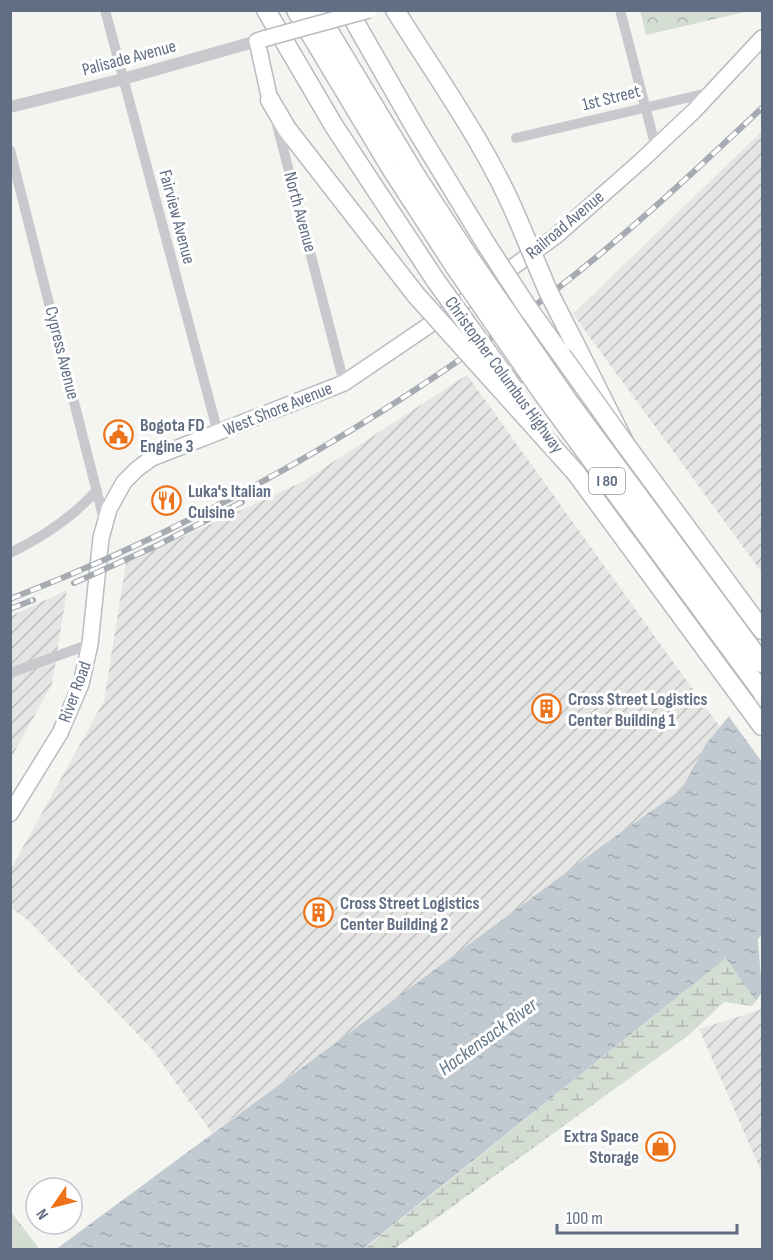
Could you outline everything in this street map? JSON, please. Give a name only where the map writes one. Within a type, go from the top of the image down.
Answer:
[{"type":"highway","name":"Christopher Columbus Highway","points":[[266,10],[345,144],[436,280],[762,726]]},
{"type":"highway","name":"Christopher Columbus Highway","points":[[296,10],[392,170],[572,406],[762,663]]},
{"type":"highway","name":"Christopher Columbus Highway","points":[[316,10],[412,170],[462,262],[543,394],[762,692]]},
{"type":"highway","name":"I 80","points":[[348,10],[421,138],[525,304],[762,630]]},
{"type":"highway","points":[[395,10],[488,158],[561,319],[625,444]]},
{"type":"highway","points":[[270,100],[287,129],[416,295],[576,473]]},
{"type":"main road","points":[[260,40],[369,10]]},
{"type":"main road","name":"Railroad Avenue","points":[[344,382],[475,294],[556,236],[656,148],[713,92],[762,38]]},
{"type":"main road","name":"North Avenue","points":[[260,40],[270,100]]},
{"type":"main road","name":"West Shore Avenue","points":[[104,520],[118,491],[129,476],[143,464],[344,382]]},
{"type":"main road","name":"Cypress Avenue","points":[[99,556],[104,520]]},
{"type":"main road","name":"River Road","points":[[10,814],[60,733],[81,684],[90,644],[99,556]]},
{"type":"street","name":"Fairview Avenue","points":[[105,10],[218,433]]},
{"type":"street","points":[[620,10],[656,148]]},
{"type":"street","name":"Palisade Avenue","points":[[10,107],[123,79],[260,40]]},
{"type":"street","name":"1st Street","points":[[516,138],[713,92]]},
{"type":"street","name":"North Avenue","points":[[270,100],[344,382]]},
{"type":"street","name":"Cypress Avenue","points":[[10,150],[104,520]]},
{"type":"street","points":[[10,553],[37,540],[58,525],[97,490]]},
{"type":"street","points":[[10,673],[90,644]]},
{"type":"shaded area","points":[[762,131],[762,573],[573,314]]},
{"type":"shaded area","points":[[467,375],[720,727],[681,790],[212,1133],[151,1048],[29,921],[11,908],[11,869],[104,701],[126,563],[302,482]]},
{"type":"shaded area","points":[[67,590],[52,684],[11,758],[11,616]]},
{"type":"shaded area","points":[[762,1006],[762,1173],[699,1029],[760,1010]]},
{"type":"green space","points":[[640,10],[749,10],[749,11],[646,35]]},
{"type":"green space","points":[[727,957],[756,1001],[752,1006],[724,1002],[689,1035],[394,1249],[363,1250]]},
{"type":"green space","points":[[10,1212],[24,1229],[24,1236],[30,1236],[38,1247],[11,1249]]},
{"type":"water","name":"Hackensack River","points":[[762,676],[762,935],[758,939],[762,992],[756,1001],[726,958],[363,1249],[55,1250],[74,1236],[84,1236],[84,1229],[681,790],[706,744]]},
{"type":"pier","points":[[762,673],[762,762],[727,714]]},
{"type":"railway","points":[[10,599],[83,569],[226,501],[363,423],[430,380],[495,335],[585,267],[762,108]]},
{"type":"railway","points":[[74,583],[158,545],[242,502]]},
{"type":"railway","points":[[10,609],[33,600]]},
{"type":"place","name":"Bogota FD Engine 3","points":[[119,435]]},
{"type":"place","name":"Luka's Italian Cuisine","points":[[167,501]]},
{"type":"place","name":"Cross Street Logistics Center Building 1","points":[[547,709]]},
{"type":"place","name":"Cross Street Logistics Center Building 2","points":[[319,913]]},
{"type":"place","name":"Extra Space Storage","points":[[660,1146]]}]
